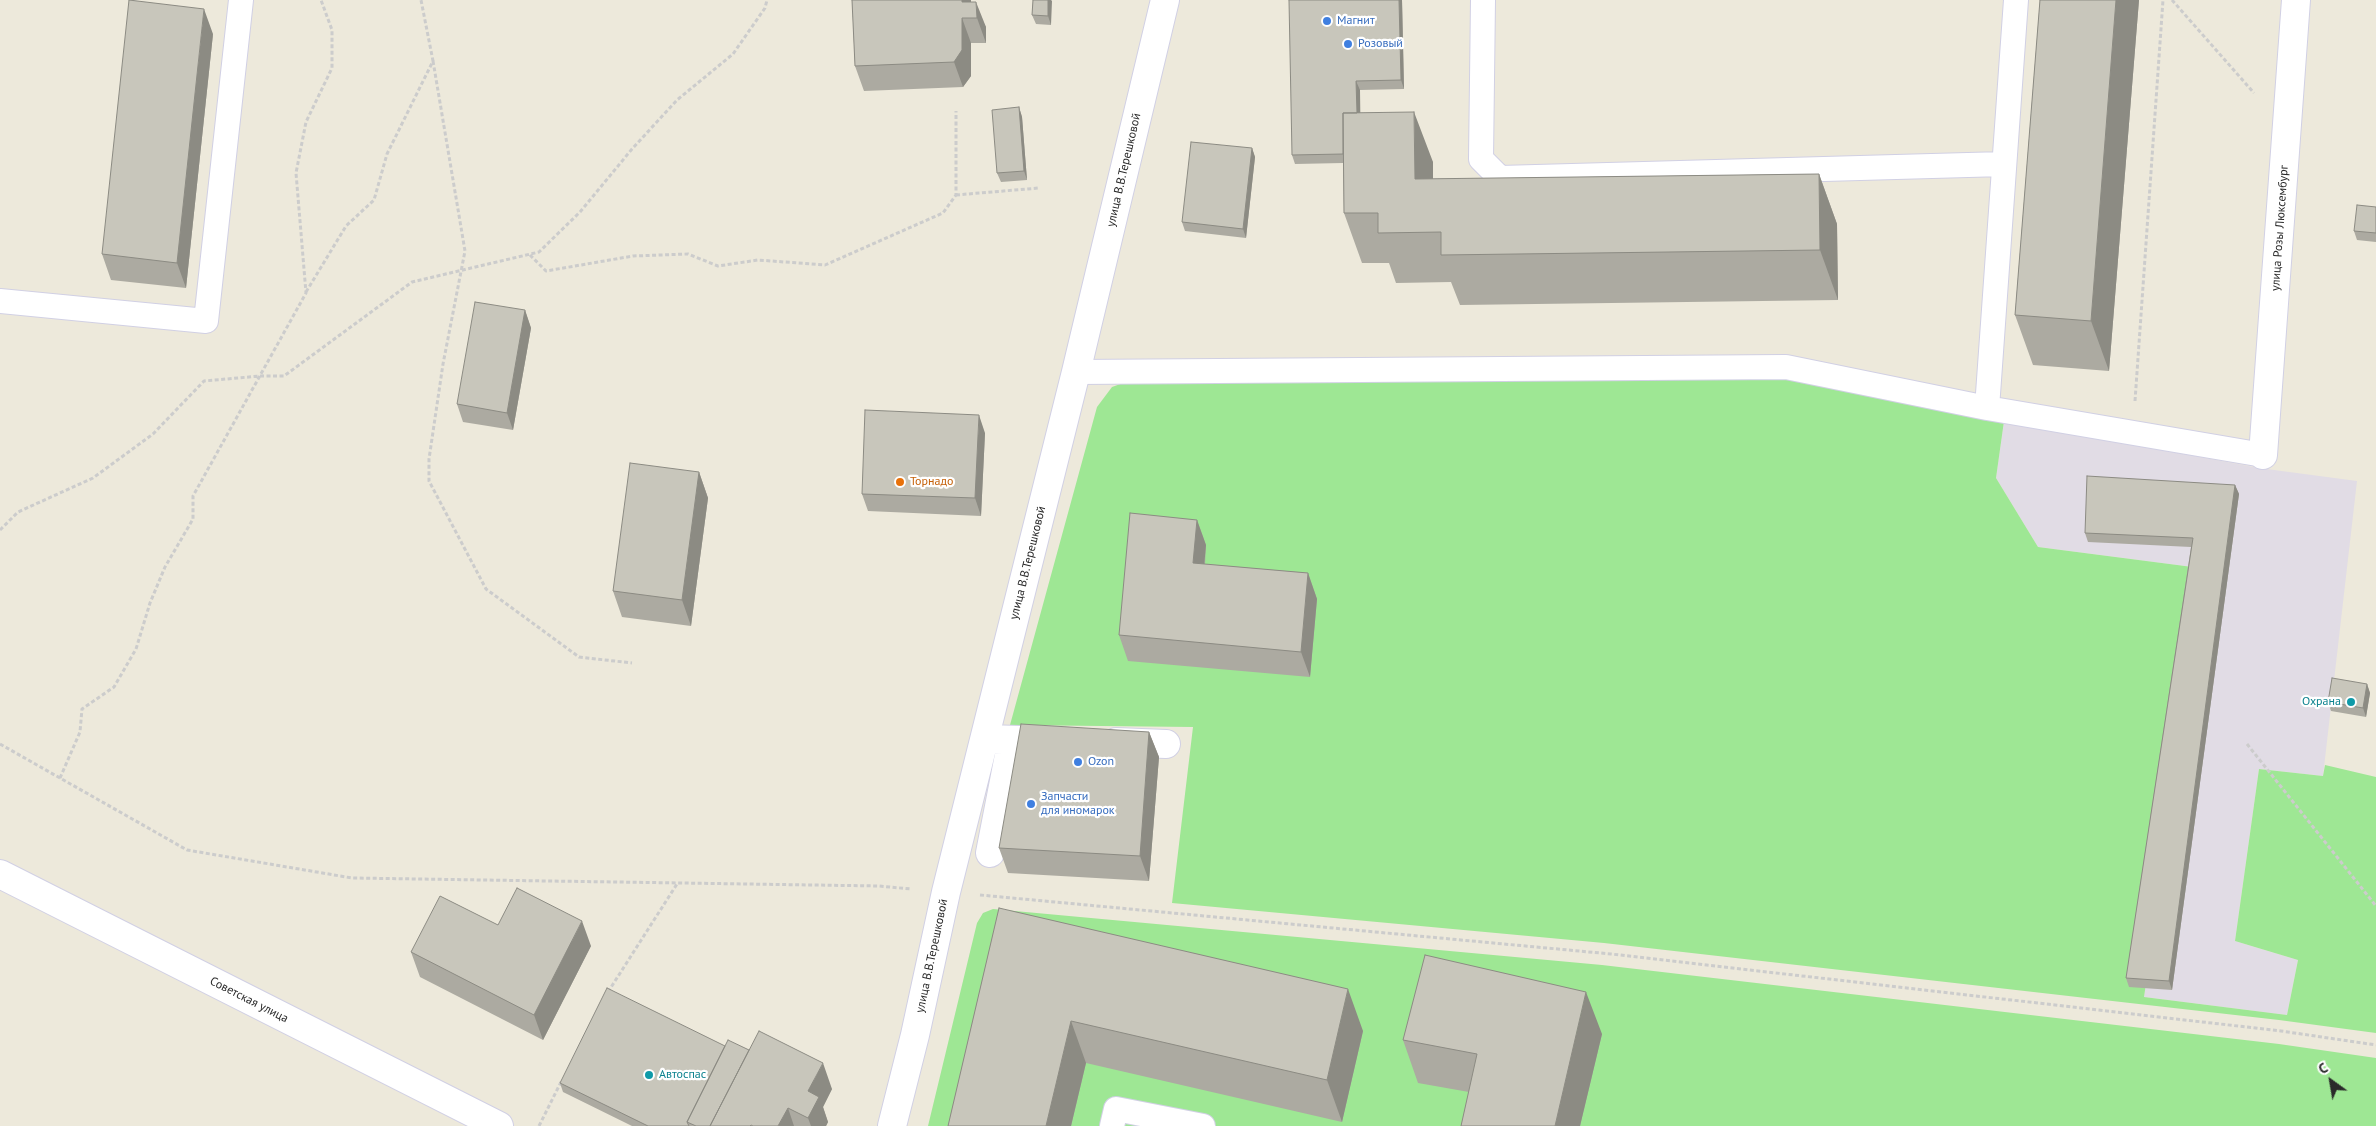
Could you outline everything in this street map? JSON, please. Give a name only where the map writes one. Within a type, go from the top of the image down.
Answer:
[{"type":"street","name":"улица В.В.Терешковой","points":[[892,1126],[916,1035],[946,892],[1076,372],[1165,0]]},
{"type":"street","name":"улица Розы Люксембург","points":[[2263,455],[2296,0]]},
{"type":"street","points":[[984,739],[1166,744]]},
{"type":"street","points":[[990,853],[1012,740]]},
{"type":"street","name":"Советская улица","points":[[0,874],[499,1126]]},
{"type":"lane","points":[[0,301],[206,321],[241,0]]},
{"type":"lane","points":[[1483,0],[1481,159],[1500,178],[2004,164]]},
{"type":"lane","points":[[1987,408],[2016,0]]},
{"type":"lane","points":[[1076,372],[1786,367],[1987,408],[2263,455]]},
{"type":"lane","points":[[1112,1126],[1116,1109],[1203,1126]]},
{"type":"path","points":[[306,293],[296,173],[306,122],[332,68],[332,30],[322,0]]},
{"type":"path","points":[[421,0],[464,251],[443,364],[429,459],[429,481],[486,589],[579,657],[632,663]]},
{"type":"path","points":[[0,530],[18,512],[101,473],[153,434],[204,380],[284,376],[412,282],[461,272],[539,252],[580,212],[632,149],[677,100],[732,54],[765,8],[767,0]]},
{"type":"path","points":[[2132,433],[2163,0]]},
{"type":"path","points":[[2172,0],[2287,130]]},
{"type":"path","points":[[60,778],[80,732],[82,709],[114,687],[136,649],[150,603],[165,567],[192,519],[193,496],[306,293],[346,226],[374,200],[387,154],[432,61]]},
{"type":"path","points":[[530,255],[546,272],[633,256],[688,254],[718,266],[758,260],[825,265],[943,213],[956,195],[956,111]]},
{"type":"path","points":[[956,195],[1039,188]]},
{"type":"path","points":[[0,744],[187,850],[352,878],[879,886],[1611,954],[2281,1031],[2376,1045]]},
{"type":"path","points":[[2247,744],[2376,906]]},
{"type":"path","points":[[606,994],[677,883]]},
{"type":"path","points":[[539,1126],[566,1073]]},
{"type":"shaded area","points":[[2004,421],[2259,468],[2357,481],[2323,776],[2259,769],[2235,941],[2298,960],[2287,1015],[2144,997],[2208,569],[2038,547],[1996,478]]},
{"type":"green space","points":[[1783,378],[2004,421],[1996,478],[2038,547],[2208,569],[2144,997],[2287,1015],[2298,960],[2235,941],[2259,769],[2323,776],[2325,765],[2376,777],[2376,1033],[2279,1020],[1604,943],[1172,903],[1193,727],[1010,725],[1097,407],[1112,387],[1126,382]]},
{"type":"green space","points":[[993,909],[1602,965],[2279,1044],[2376,1058],[2376,1126],[928,1126],[977,923],[983,913]]},
{"type":"building","points":[[129,0],[204,9],[177,263],[102,254]]},
{"type":"building","points":[[852,0],[962,0],[962,2],[976,2],[977,18],[962,18],[962,50],[954,62],[855,66]]},
{"type":"building","points":[[1033,0],[1048,0],[1048,16],[1032,15]]},
{"type":"building","name":"Розовый","points":[[1289,0],[1399,0],[1401,80],[1356,81],[1357,113],[1343,113],[1343,154],[1292,155]]},
{"type":"building","points":[[2040,0],[2116,0],[2091,321],[2015,315]]},
{"type":"building","points":[[1019,107],[1024,171],[997,173],[992,110]]},
{"type":"building","points":[[1414,112],[1415,179],[1819,174],[1820,250],[1441,255],[1441,232],[1378,233],[1378,213],[1344,213],[1343,113]]},
{"type":"building","points":[[1191,142],[1252,148],[1243,229],[1182,222]]},
{"type":"building","points":[[2357,205],[2376,207],[2376,233],[2354,231]]},
{"type":"building","points":[[475,302],[525,310],[507,413],[457,404]]},
{"type":"building","points":[[865,410],[979,415],[975,498],[862,494]]},
{"type":"building","points":[[630,463],[699,472],[682,600],[613,591]]},
{"type":"building","points":[[2087,476],[2235,485],[2169,981],[2126,978],[2193,538],[2085,533]]},
{"type":"building","points":[[1130,513],[1197,520],[1193,563],[1308,573],[1301,652],[1119,635]]},
{"type":"building","points":[[2332,678],[2367,684],[2363,708],[2328,702]]},
{"type":"building","points":[[1021,724],[1149,732],[1140,856],[999,848]]},
{"type":"building","points":[[517,888],[582,921],[534,1015],[411,952],[440,896],[498,925]]},
{"type":"building","points":[[999,908],[1348,989],[1327,1080],[1071,1021],[1046,1126],[948,1126]]},
{"type":"building","points":[[1425,955],[1586,992],[1555,1126],[1461,1126],[1477,1054],[1403,1040]]},
{"type":"building","name":"Автоспас","points":[[607,988],[725,1046],[687,1122],[689,1126],[648,1126],[560,1083]]},
{"type":"building","points":[[759,1031],[823,1063],[808,1091],[819,1097],[808,1118],[788,1108],[778,1126],[710,1126]]},
{"type":"building","points":[[728,1040],[749,1050],[710,1126],[696,1126],[687,1122]]},
{"type":"place","name":"Магнит","points":[[1327,21]]},
{"type":"place","name":"Розовый","points":[[1348,44]]},
{"type":"place","name":"Торнадо","points":[[900,482]]},
{"type":"place","name":"Охрана","points":[[2351,702]]},
{"type":"place","name":"Ozon","points":[[1078,762]]},
{"type":"place","name":"Запчасти для иномарок","points":[[1031,804]]},
{"type":"place","name":"Автоспас","points":[[649,1075]]}]
